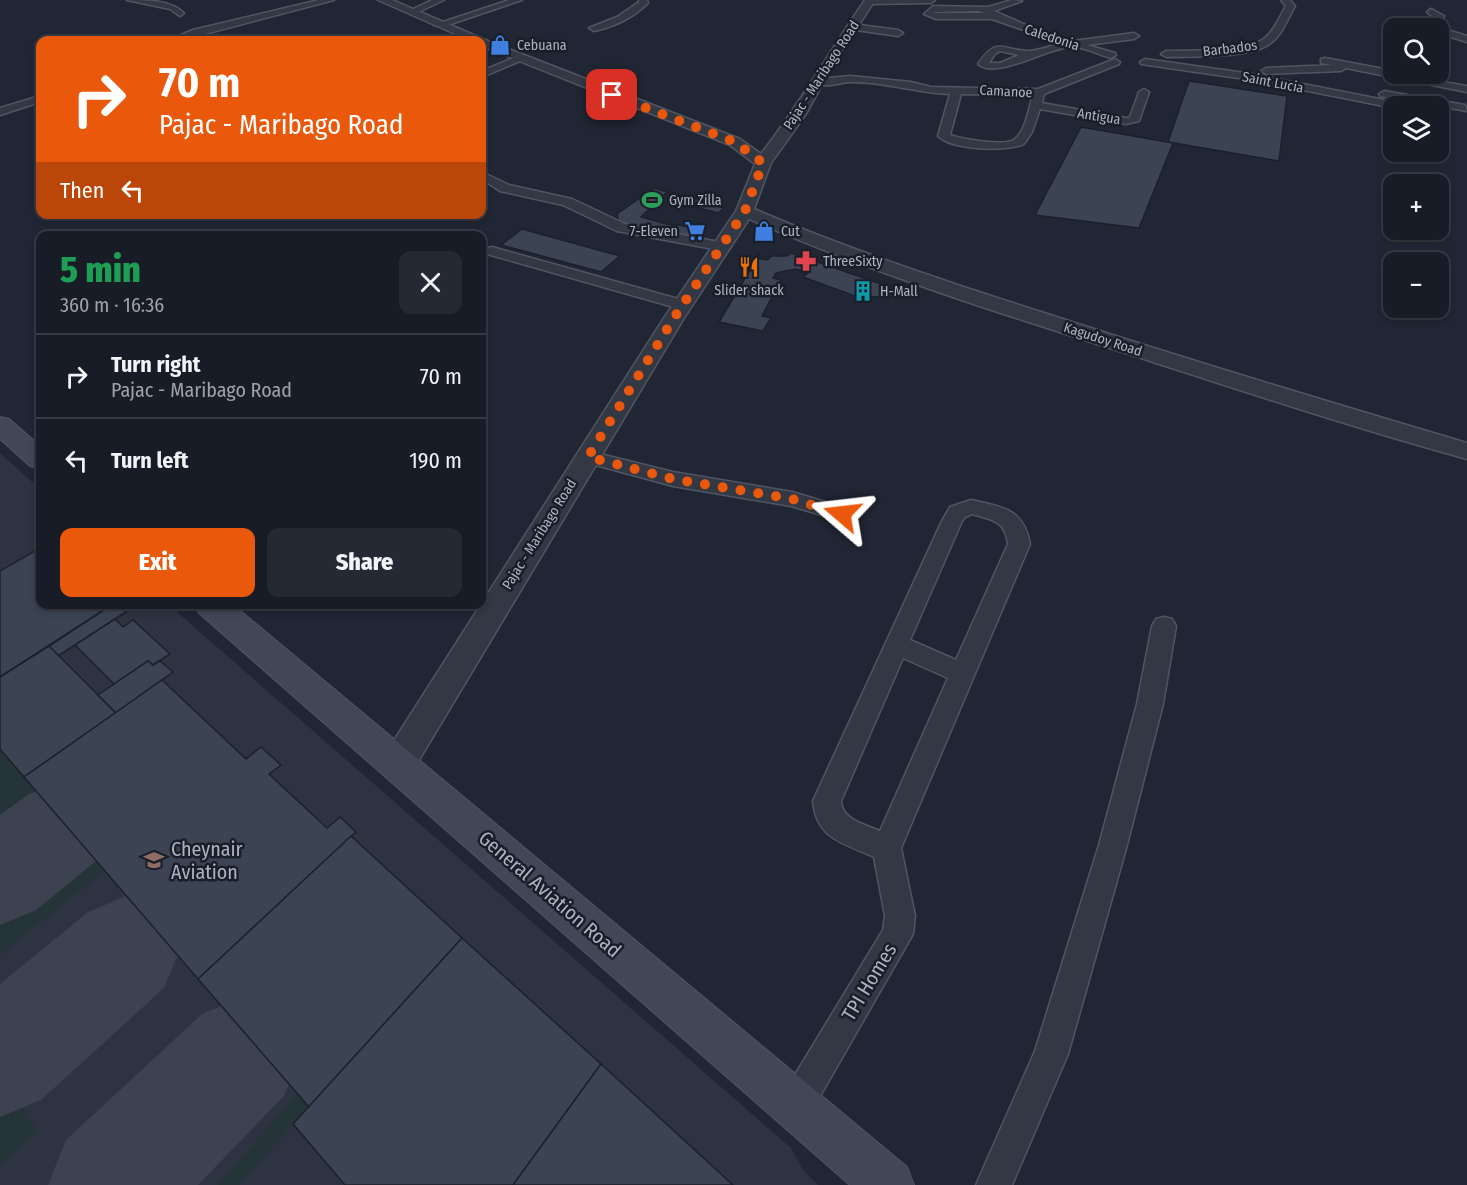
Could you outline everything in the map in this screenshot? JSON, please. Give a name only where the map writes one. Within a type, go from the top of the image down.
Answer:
[{"type":"main road","points":[[0,425],[36,456]]},
{"type":"main road","name":"General Aviation Road","points":[[216,609],[889,1185]]},
{"type":"street","points":[[130,0],[173,7],[180,13]]},
{"type":"street","points":[[185,36],[330,0]]},
{"type":"street","points":[[383,0],[467,36]]},
{"type":"street","points":[[411,12],[440,0]]},
{"type":"street","points":[[439,25],[518,0]]},
{"type":"street","points":[[594,28],[608,25],[626,15],[644,3],[643,0]]},
{"type":"street","points":[[870,1],[931,0]]},
{"type":"street","points":[[1288,3],[1301,0]]},
{"type":"street","name":"Pajac - Maribago Road","points":[[398,764],[683,305],[724,247],[745,211],[763,163],[799,114],[822,74],[870,1]]},
{"type":"street","points":[[991,13],[939,9],[927,12],[932,16],[991,13],[1018,1]]},
{"type":"street","name":"Barbados","points":[[1130,60],[1258,46],[1269,40],[1288,3]]},
{"type":"street","points":[[1431,12],[1439,16],[1438,18]]},
{"type":"street","name":"Caledonia","points":[[991,13],[1040,34],[1130,60]]},
{"type":"street","points":[[852,27],[898,33]]},
{"type":"street","points":[[1449,33],[1467,39]]},
{"type":"street","points":[[1040,34],[1080,36],[1102,40]]},
{"type":"street","points":[[1029,54],[1071,44],[1134,36]]},
{"type":"street","points":[[486,43],[735,142],[763,163]]},
{"type":"street","points":[[1039,92],[1130,60],[1123,53]]},
{"type":"street","points":[[486,72],[522,58]]},
{"type":"street","name":"Saint Lucia","points":[[1130,60],[1230,74],[1383,103]]},
{"type":"street","points":[[1325,61],[1467,89]]},
{"type":"street","points":[[1230,74],[1360,68]]},
{"type":"street","points":[[822,74],[911,85],[931,90],[957,89]]},
{"type":"street","points":[[822,74],[850,79]]},
{"type":"street","name":"Camanoe","points":[[957,89],[1039,92],[1021,140],[1013,145],[949,139],[944,136],[957,89]]},
{"type":"street","name":"Antigua","points":[[1035,105],[1126,121],[1135,119],[1144,92]]},
{"type":"street","points":[[1342,95],[1391,94],[1466,104],[1461,115],[1449,114]]},
{"type":"street","points":[[0,112],[36,100]]},
{"type":"street","points":[[735,142],[777,142]]},
{"type":"street","points":[[488,178],[505,188],[567,202],[622,228],[724,247]]},
{"type":"street","name":"Kagudoy Road","points":[[745,211],[789,231],[957,292],[1103,340],[1467,451]]},
{"type":"street","points":[[492,251],[683,305]]},
{"type":"street","points":[[588,457],[673,479],[792,499],[842,514]]},
{"type":"street","points":[[971,507],[1010,519],[1018,531],[1019,544],[963,674],[887,848],[836,825],[828,815],[827,801],[957,512],[971,507]]},
{"type":"street","points":[[994,1185],[1051,1054],[1113,845],[1150,704],[1164,626]]},
{"type":"street","points":[[897,645],[963,674]]},
{"type":"street","name":"TPI Homes","points":[[796,1105],[898,934],[900,916],[887,848]]},
{"type":"shaded area","points":[[0,453],[36,485],[36,609],[174,609],[791,1148],[804,1171],[818,1185],[0,1185]]},
{"type":"shaded area","points":[[0,749],[55,813],[0,856]]},
{"type":"shaded area","points":[[77,838],[105,871],[0,955],[0,895]]},
{"type":"shaded area","points":[[0,1079],[38,1131],[0,1166]]},
{"type":"shaded area","points":[[298,1093],[309,1107],[239,1185],[218,1185]]},
{"type":"building","points":[[1189,81],[1287,96],[1279,161],[1168,142]]},
{"type":"building","points":[[1081,127],[1173,143],[1139,228],[1035,215]]},
{"type":"building","points":[[654,188],[667,192],[641,217],[666,224],[705,228],[702,238],[656,233],[619,223],[617,214]]},
{"type":"building","points":[[685,195],[724,208],[718,213],[675,202]]},
{"type":"building","points":[[522,229],[620,256],[601,272],[501,245]]},
{"type":"building","name":"H-Mall","points":[[791,253],[890,287],[879,297],[860,298],[803,277],[808,273],[796,269],[776,273],[773,278],[781,280],[762,316],[771,318],[763,331],[719,322],[757,258],[767,260],[772,256],[787,256]]},
{"type":"building","points":[[36,550],[36,609],[105,609],[0,677],[0,571]]},
{"type":"building","points":[[105,609],[123,609],[126,612],[58,656],[49,646]]},
{"type":"building","points":[[115,619],[123,627],[133,620],[170,654],[153,665],[148,661],[114,684],[75,645]]},
{"type":"building","points":[[49,646],[116,713],[24,777],[0,749],[0,677]]},
{"type":"building","points":[[148,661],[153,665],[160,661],[173,672],[116,713],[98,695]]},
{"type":"building","points":[[162,680],[246,759],[261,747],[281,765],[269,774],[327,828],[340,817],[356,832],[198,979],[24,777]]},
{"type":"building","points":[[351,836],[462,938],[309,1107],[198,979]]},
{"type":"building","points":[[462,938],[601,1064],[513,1185],[345,1185],[293,1124]]},
{"type":"building","points":[[601,1064],[733,1185],[513,1185]]},
{"type":"taxiway","points":[[0,875],[63,827]]},
{"type":"taxiway","points":[[0,1059],[126,950]]},
{"type":"taxiway","points":[[111,1185],[243,1055]]},
{"type":"place","name":"Cebuana","points":[[500,45]]},
{"type":"place","name":"Gym Zilla","points":[[652,200]]},
{"type":"place","name":"7-Eleven","points":[[695,231]]},
{"type":"place","name":"Cut","points":[[764,231]]},
{"type":"place","name":"ThreeSixty","points":[[806,261]]},
{"type":"place","name":"Slider shack","points":[[749,267]]},
{"type":"place","name":"H-Mall","points":[[863,291]]},
{"type":"place","name":"Cheynair Aviation","points":[[154,860]]},
{"type":"route","points":[[612,95],[735,142],[763,163],[745,211],[724,247],[674,318],[588,457],[673,479],[792,499],[842,514]]}]
